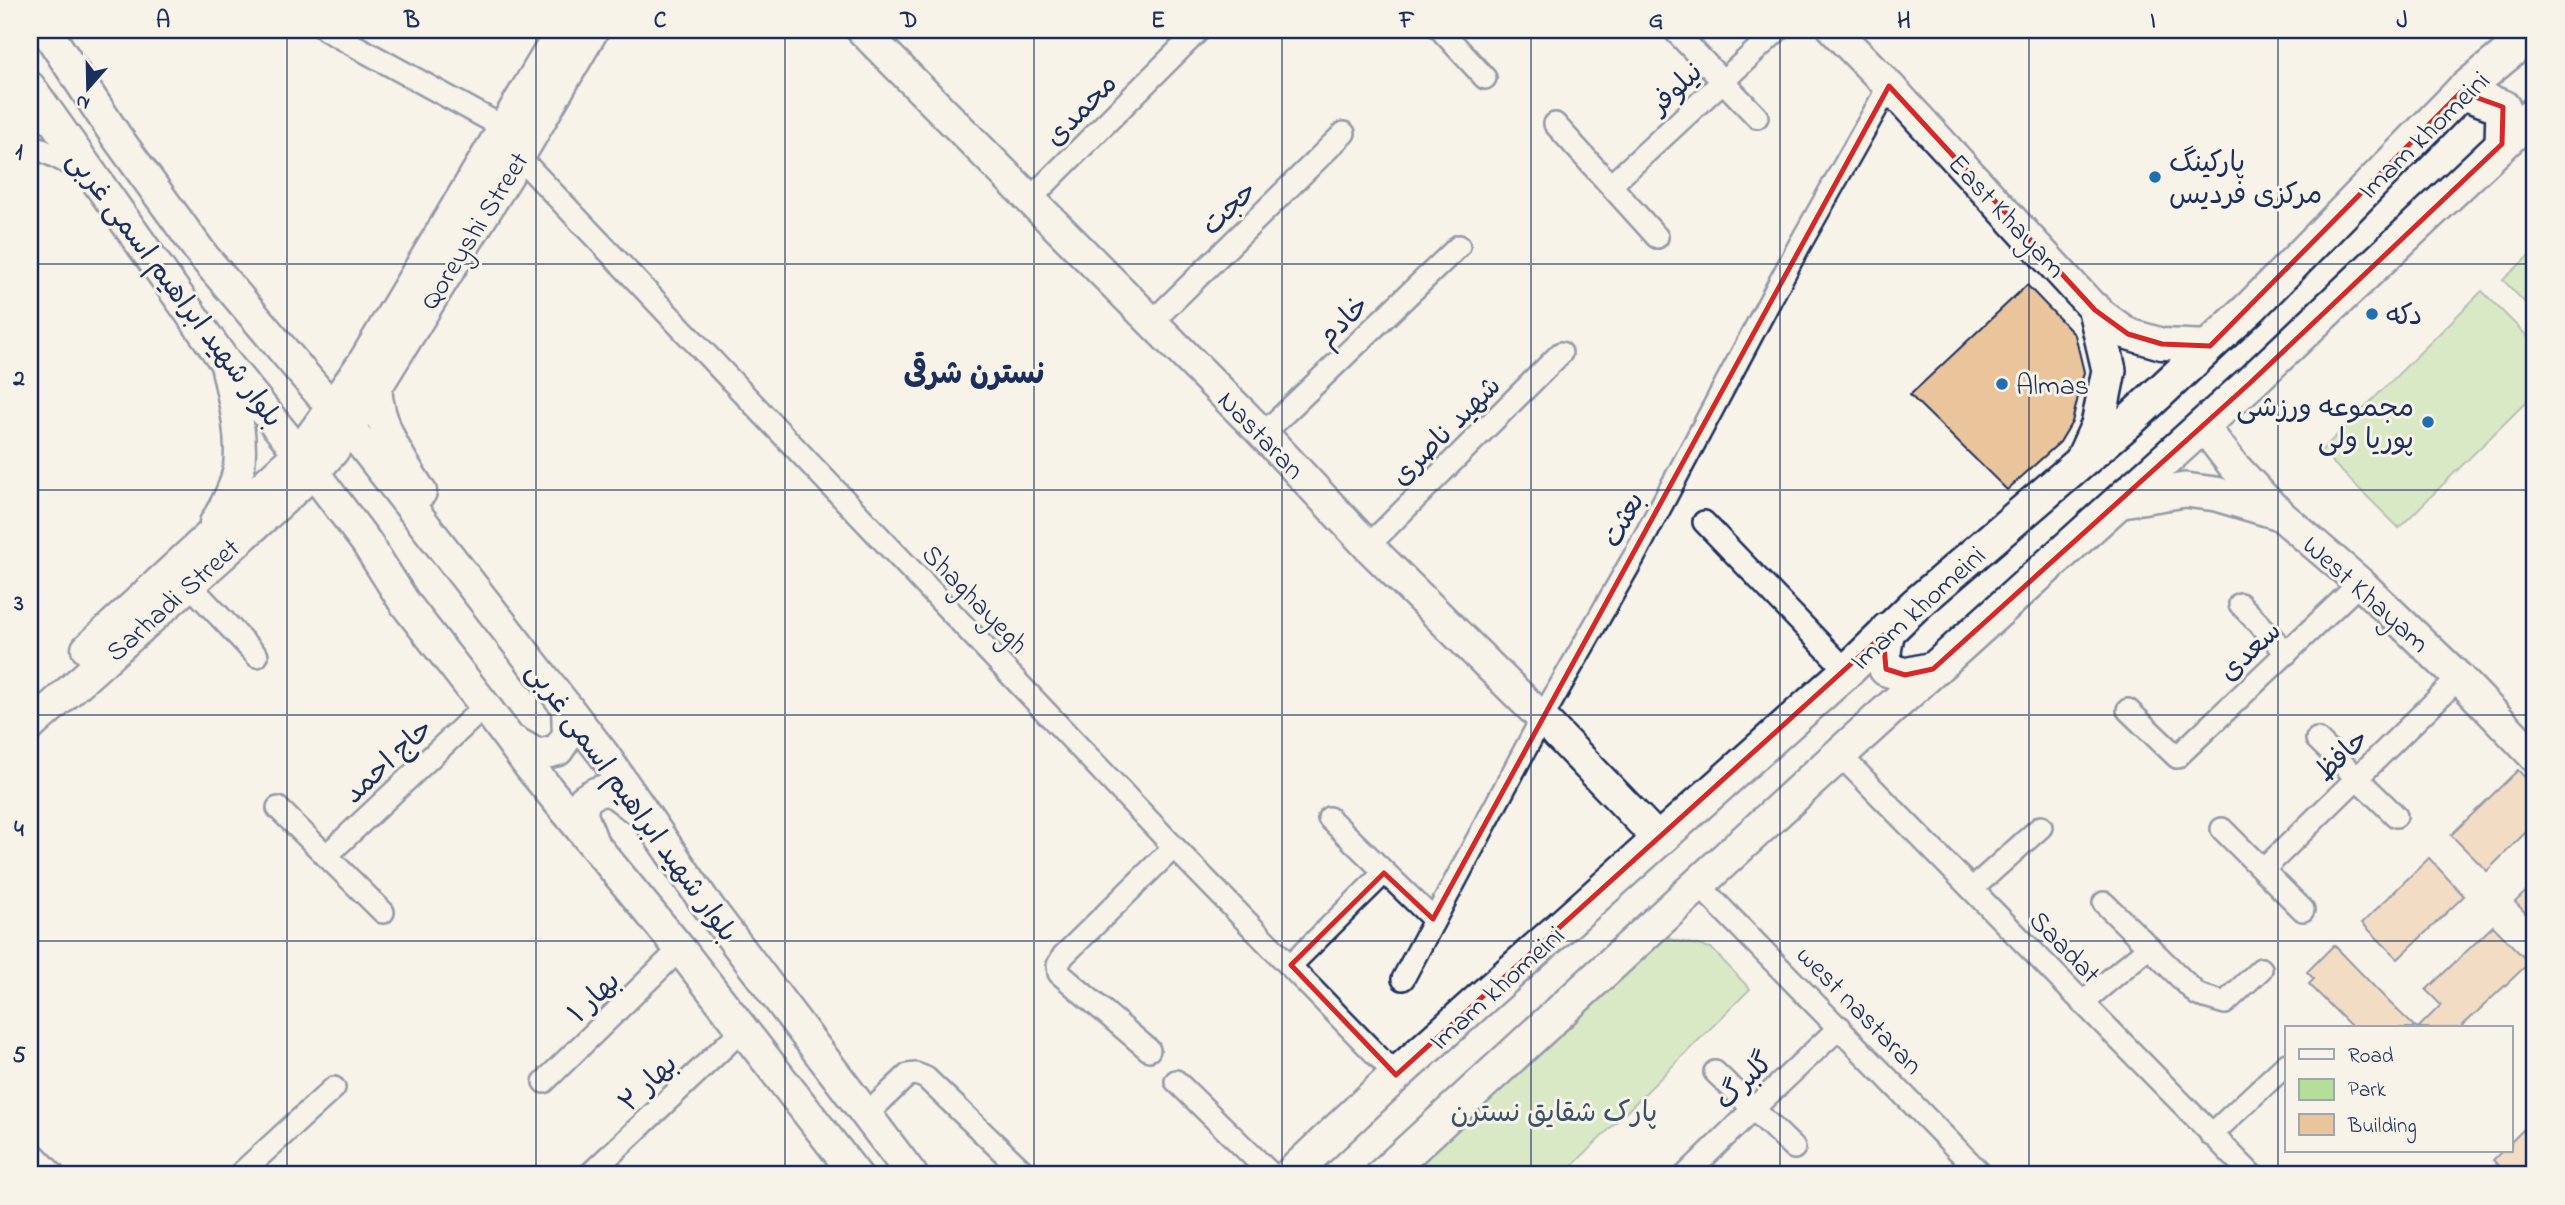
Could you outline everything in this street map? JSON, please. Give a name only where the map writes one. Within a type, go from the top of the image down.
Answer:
[{"type":"main road","name":"بلوار شهید ابراهیم اسمی غربی","points":[[46,30],[116,136],[204,257],[342,419],[567,707],[604,755],[704,901],[912,1175]]},
{"type":"main road","name":"Qoreyshi Street","points":[[342,419],[363,363],[562,30]]},
{"type":"main road","name":"Qoreyshi Street","points":[[342,419],[376,388],[519,157],[593,30]]},
{"type":"main road","name":"Nastaran","points":[[862,30],[1263,434],[1368,546],[1542,718],[1660,840]]},
{"type":"main road","name":"East Khayam","points":[[1834,30],[2095,310],[2128,334],[2162,344],[2210,346]]},
{"type":"main road","name":"Imam khomeini","points":[[1290,1175],[1396,1075],[1847,671],[1888,629],[2130,420],[2210,346],[2461,92],[2535,31]]},
{"type":"main road","name":"بلوار شهید ابراهیم اسمی غربی","points":[[30,87],[225,362],[307,462],[366,542],[404,602],[509,739],[680,949],[856,1175]]},
{"type":"main road","points":[[2461,92],[2503,107],[2502,144]]},
{"type":"main road","name":"Imam khomeini","points":[[1383,1175],[1933,669],[2203,426],[2535,113]]},
{"type":"main road","points":[[113,204],[109,191],[110,178],[117,169],[129,166],[141,168]]},
{"type":"main road","points":[[2081,463],[2098,425],[2109,370],[2095,310]]},
{"type":"main road","points":[[205,538],[225,506],[239,468],[237,415],[225,362]]},
{"type":"main road","points":[[376,388],[382,423],[396,452],[443,525],[451,558]]},
{"type":"main road","points":[[307,462],[342,419]]},
{"type":"main road","name":"West Khayam","points":[[2203,426],[2232,465],[2277,512],[2360,583],[2459,678],[2535,757]]},
{"type":"main road","name":"Sarhadi Street","points":[[30,701],[205,538],[307,462]]},
{"type":"main road","name":"Sarhadi Street","points":[[30,726],[190,584],[307,462]]},
{"type":"main road","points":[[2122,500],[2185,490],[2216,494],[2277,512]]},
{"type":"main road","points":[[1888,629],[1884,652],[1886,669],[1905,675],[1933,669]]},
{"type":"main road","points":[[509,739],[538,755],[558,750],[568,735],[567,707]]},
{"type":"main road","points":[[594,846],[582,815],[584,800],[598,790],[612,790],[641,812]]},
{"type":"street","points":[[326,30],[503,127]]},
{"type":"street","name":"محمدی","points":[[1030,199],[1199,30]]},
{"type":"street","points":[[1674,30],[1757,117]]},
{"type":"street","name":"نیلوفر","points":[[1611,185],[1778,30]]},
{"type":"street","points":[[1447,32],[1485,78]]},
{"type":"street","name":"بعثت","points":[[1403,979],[1542,718],[1635,555],[1799,246],[1889,86]]},
{"type":"street","points":[[1555,124],[1657,237]]},
{"type":"street","name":"حجت","points":[[1152,322],[1345,132]]},
{"type":"street","points":[[30,144],[90,174]]},
{"type":"street","name":"Shaghayegh","points":[[519,157],[1174,847],[1396,1075]]},
{"type":"street","name":"خادم","points":[[1263,434],[1459,246]]},
{"type":"street","name":"شهید ناصری","points":[[1368,546],[1561,353]]},
{"type":"street","points":[[1704,522],[1847,671]]},
{"type":"street","name":"سعدی","points":[[2128,710],[2177,757],[2360,583]]},
{"type":"street","points":[[190,584],[257,656]]},
{"type":"street","points":[[2240,604],[2287,653]]},
{"type":"street","name":"حافظ","points":[[2263,870],[2459,678]]},
{"type":"street","name":"حاج احمد","points":[[326,856],[485,706]]},
{"type":"street","points":[[2317,739],[2396,816]]},
{"type":"street","name":"Saadat","points":[[1840,755],[2252,1175]]},
{"type":"street","points":[[278,808],[383,912]]},
{"type":"street","points":[[1329,818],[1433,919]]},
{"type":"street","points":[[1972,889],[2041,827]]},
{"type":"street","points":[[2222,829],[2303,910]]},
{"type":"street","points":[[1149,1050],[1059,973],[1058,965],[1063,956],[1174,847]]},
{"type":"street","points":[[1291,965],[1384,873]]},
{"type":"street","name":"west nastaran","points":[[1698,884],[1982,1175]]},
{"type":"street","points":[[2104,903],[2199,995],[2225,1003],[2261,969]]},
{"type":"street","points":[[2082,1003],[2149,947]]},
{"type":"street","name":"بهار ۱","points":[[544,1082],[680,949]]},
{"type":"street","name":"گلبرگ","points":[[1686,1175],[1840,1027]]},
{"type":"street","name":"بهار ۲","points":[[589,1175],[743,1029]]},
{"type":"street","points":[[2211,1135],[2285,1066]]},
{"type":"street","points":[[1715,1072],[1794,1148]]},
{"type":"street","points":[[867,1114],[908,1076],[916,1074],[926,1078],[1027,1175]]},
{"type":"street","points":[[1176,1080],[1272,1175]]},
{"type":"street","points":[[239,1175],[334,1087]]},
{"type":"street","points":[[30,1150],[54,1175]]},
{"type":"highlighted area","points":[[1889,86],[2095,310],[2128,334],[2162,344],[2210,346],[2461,92],[2503,107],[2502,144],[2250,383],[1933,669],[1905,675],[1886,669],[1883,635],[1396,1075],[1291,965],[1384,873],[1433,919]]},
{"type":"green space","points":[[2535,250],[2535,313],[2503,280]]},
{"type":"green space","name":"مجموعه ورزشی پوریا ولی","points":[[2482,291],[2535,344],[2535,393],[2399,528],[2321,451]]},
{"type":"green space","name":"پارک شقایق نسترن","points":[[1665,938],[1711,948],[1750,989],[1563,1175],[1409,1175]]},
{"type":"building","name":"Almas","points":[[2027,285],[2075,335],[2084,372],[2072,422],[2060,442],[2007,490],[1910,395]]},
{"type":"building","points":[[2518,770],[2535,788],[2535,842],[2526,832],[2487,871],[2451,835]]},
{"type":"building","points":[[2429,858],[2464,896],[2398,959],[2362,923]]},
{"type":"building","points":[[2535,883],[2535,923],[2515,902]]},
{"type":"building","points":[[2493,926],[2529,963],[2462,1026],[2420,1026],[2441,1005],[2426,990]]},
{"type":"building","points":[[2334,945],[2414,1026],[2351,1026],[2309,984],[2314,979],[2307,972]]},
{"type":"building","points":[[2524,1129],[2535,1140],[2535,1175],[2508,1175],[2493,1160],[2501,1152],[2512,1152],[2512,1141]]},
{"type":"place","name":"پارکینگ مرکزی فردیس","points":[[2155,177]]},
{"type":"place","name":"دکه","points":[[2372,314]]},
{"type":"place","name":"Almas","points":[[2002,384]]},
{"type":"place","name":"مجموعه ورزشی پوریا ولی","points":[[2428,422]]},
{"type":"district","name":"نسترن شرقی","points":[[974,373]]}]
